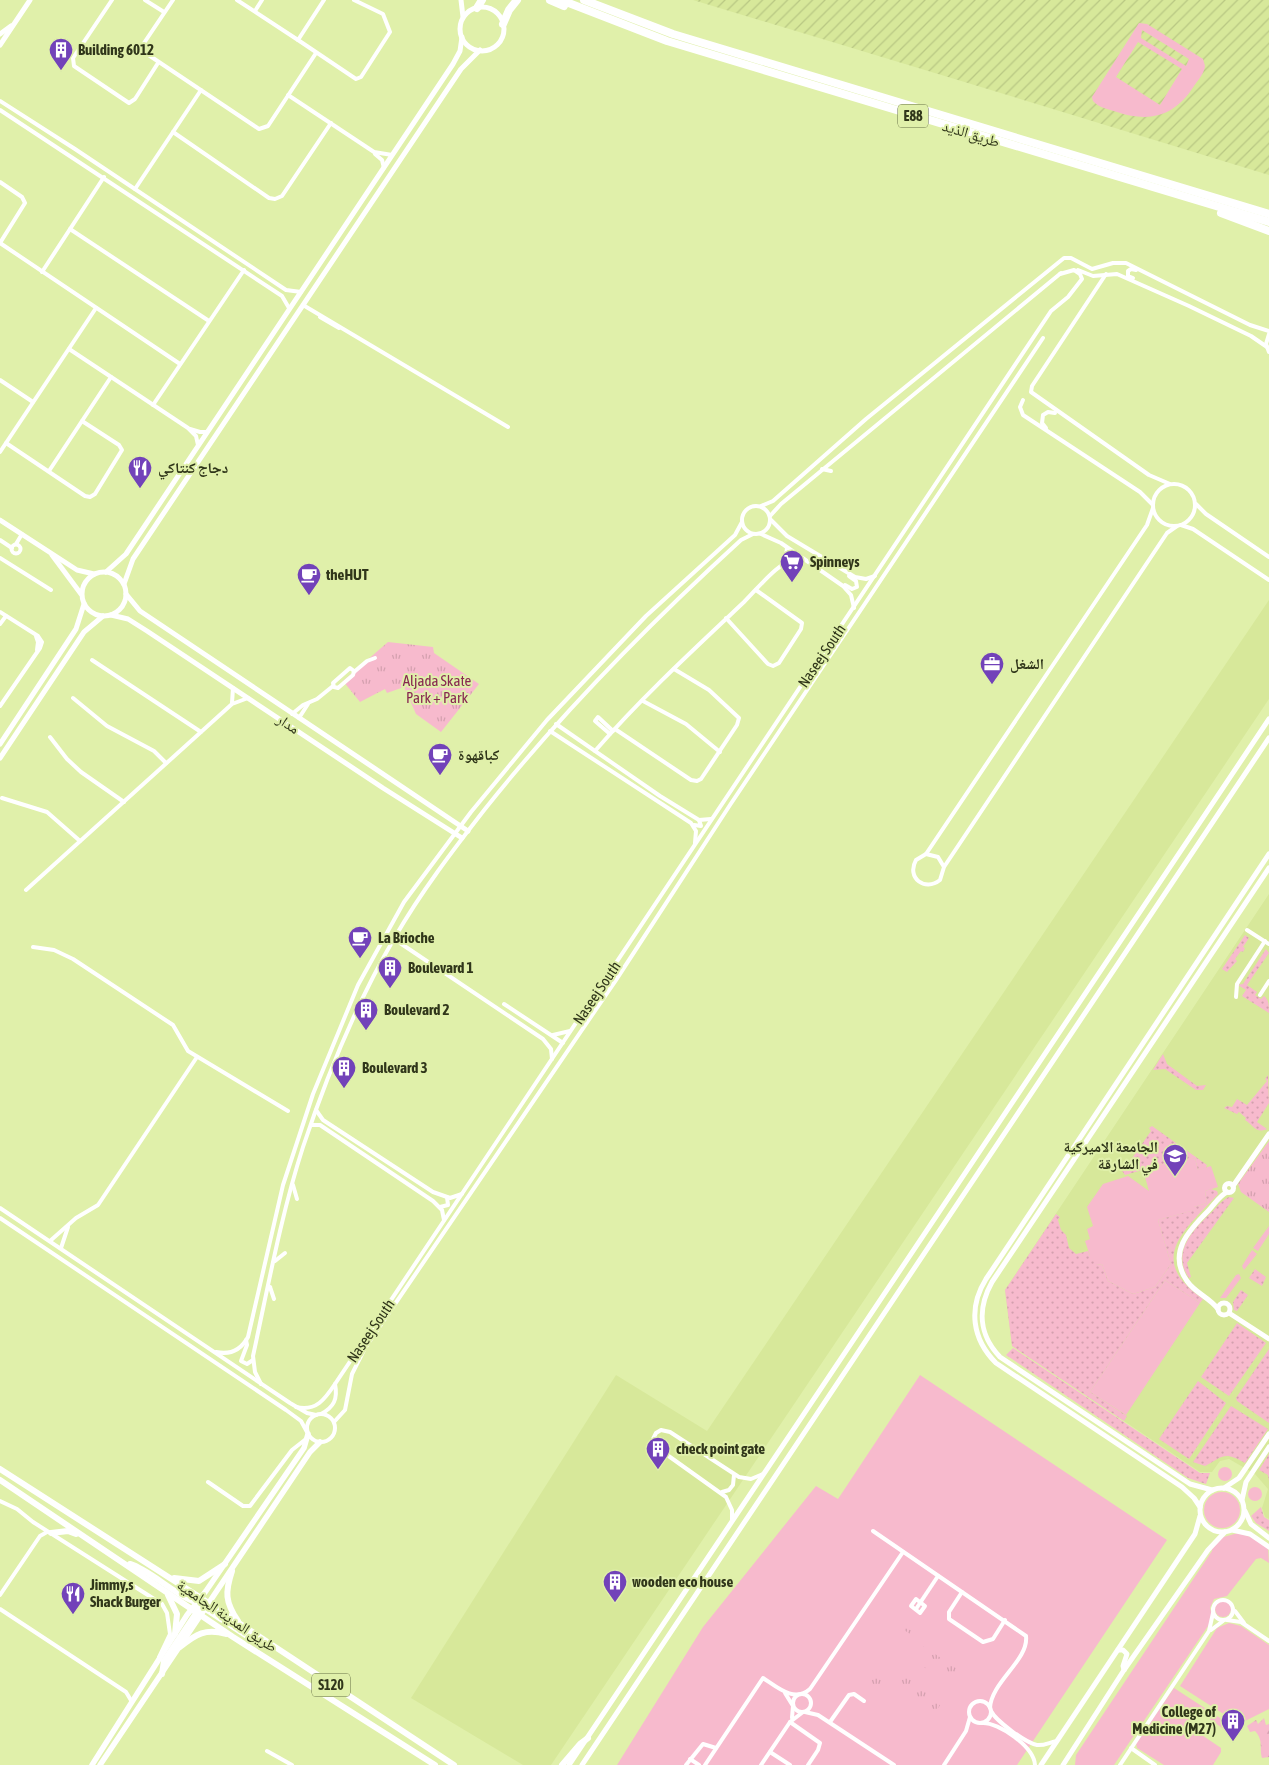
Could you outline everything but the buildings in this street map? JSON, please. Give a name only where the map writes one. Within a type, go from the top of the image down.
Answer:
[{"type":"highway","points":[[477,8],[482,0]]},
{"type":"highway","points":[[504,24],[509,10],[517,0]]},
{"type":"highway","points":[[550,0],[584,10]]},
{"type":"highway","name":"طريق الذيد","points":[[561,0],[689,48],[1269,222]]},
{"type":"highway","name":"طريق الذيد","points":[[584,0],[673,34],[1269,214]]},
{"type":"highway","points":[[1184,196],[1192,204],[1269,231]]},
{"type":"main road","points":[[162,1674],[164,1661],[200,1607],[225,1564],[304,1448],[308,1435]]},
{"type":"main road","points":[[92,1765],[175,1634],[232,1571],[310,1452],[320,1442]]},
{"type":"main road","name":"طريق المدينة الجامعية","points":[[0,1469],[169,1578],[233,1636],[435,1765]]},
{"type":"main road","name":"طريق المدينة الجامعية","points":[[0,1480],[166,1592],[240,1624],[454,1765]]},
{"type":"main road","points":[[49,1533],[68,1531],[84,1536]]},
{"type":"main road","points":[[124,1563],[145,1570],[247,1636],[264,1640]]},
{"type":"main road","points":[[169,1578],[190,1582],[200,1580],[225,1564]]},
{"type":"main road","points":[[232,1571],[226,1589],[226,1600],[240,1624]]},
{"type":"main road","points":[[166,1592],[177,1614],[175,1634]]},
{"type":"main road","points":[[100,1765],[180,1647],[200,1607]]},
{"type":"main road","points":[[180,1647],[196,1635],[207,1631],[233,1636]]},
{"type":"main road","points":[[562,1765],[580,1744],[588,1738]]},
{"type":"street","points":[[0,44],[30,0]]},
{"type":"street","points":[[112,0],[73,58],[74,66],[129,102],[135,99],[158,63]]},
{"type":"street","points":[[145,0],[164,12]]},
{"type":"street","points":[[173,0],[142,47],[145,53],[261,129],[268,126],[316,53]]},
{"type":"street","points":[[237,0],[354,79],[361,77],[388,37],[390,30],[383,14],[354,0]]},
{"type":"street","points":[[254,12],[262,0]]},
{"type":"street","points":[[298,40],[324,0]]},
{"type":"street","points":[[462,0],[477,8],[494,10],[504,24],[504,32],[498,44],[490,49],[480,50],[471,47],[462,37]]},
{"type":"street","points":[[82,596],[86,582],[97,574],[106,572],[126,554],[456,60],[462,37],[460,28],[463,18],[462,0]]},
{"type":"street","points":[[463,18],[477,8]]},
{"type":"street","points":[[0,34],[14,24]]},
{"type":"street","points":[[0,520],[58,561],[82,596],[84,604],[90,612],[102,616],[111,615],[122,607],[126,594],[124,584],[133,559],[461,69],[480,50]]},
{"type":"street","points":[[135,189],[201,90]]},
{"type":"street","points":[[288,95],[374,152],[382,160],[384,168]]},
{"type":"street","points":[[0,102],[286,290],[301,292]]},
{"type":"street","points":[[0,110],[282,296],[289,309]]},
{"type":"street","points":[[173,132],[269,198],[275,199],[282,196],[331,123]]},
{"type":"street","points":[[374,152],[392,155]]},
{"type":"street","points":[[42,272],[104,177]]},
{"type":"street","points":[[0,182],[22,197],[24,203],[0,243],[180,364]]},
{"type":"street","points":[[70,229],[209,321]]},
{"type":"street","points":[[253,1360],[247,1364],[241,1360],[248,1345],[246,1340],[286,1178],[313,1094],[333,1042],[355,991],[385,934],[413,888],[460,826],[546,720],[646,616],[737,533],[747,509],[753,506],[760,506],[776,498],[851,432],[1046,271],[1059,261],[1068,258],[1095,269],[1113,262],[1123,263],[1147,274],[1269,333],[1268,350]]},
{"type":"street","points":[[761,534],[768,529],[770,518],[781,504],[1052,280],[1071,267],[1093,276],[1117,274],[1141,284],[1251,336],[1268,350]]},
{"type":"street","points":[[1141,284],[1129,276],[1128,272],[1132,269],[1147,274]]},
{"type":"street","points":[[153,405],[244,270]]},
{"type":"street","name":"Naseej South","points":[[296,1407],[309,1408],[318,1404],[335,1384],[877,575],[1051,310],[1068,298],[1082,279],[1080,274],[1074,270],[1060,274]]},
{"type":"street","points":[[1046,271],[1051,274],[1052,280]]},
{"type":"street","points":[[944,867],[938,857],[926,854],[918,857],[914,864],[914,876],[920,883],[928,886],[936,883],[943,876],[944,867],[1167,534],[1193,515],[1195,503],[1192,493],[1186,487],[1170,484],[1153,477],[1034,396],[1031,388],[1107,274]]},
{"type":"street","points":[[303,305],[508,427]]},
{"type":"street","points":[[0,452],[96,308]]},
{"type":"street","points":[[334,1422],[345,1410],[352,1374],[365,1348],[620,974],[654,919],[1043,338]]},
{"type":"street","points":[[69,349],[188,428],[197,432],[208,432]]},
{"type":"street","points":[[49,471],[111,377]]},
{"type":"street","points":[[0,380],[34,402]]},
{"type":"street","points":[[1023,400],[1020,408],[1022,414],[1143,494],[1152,506],[1156,517],[1163,524],[1179,525],[1193,529],[1269,580]]},
{"type":"street","points":[[1053,434],[1043,425],[1043,415],[1052,412],[1066,418]]},
{"type":"street","points":[[6,443],[86,497],[95,494],[122,450],[119,445],[82,421]]},
{"type":"street","points":[[188,428],[196,436],[198,445]]},
{"type":"street","points":[[822,470],[831,471]]},
{"type":"street","points":[[926,854],[1147,524],[1159,489],[1170,484]]},
{"type":"street","points":[[1195,503],[1206,514],[1269,557]]},
{"type":"street","points":[[760,506],[767,510],[770,518],[787,536],[842,569],[860,579],[877,575]]},
{"type":"street","points":[[742,522],[744,528],[753,534]]},
{"type":"street","points":[[11,565],[13,551],[22,534]]},
{"type":"street","points":[[261,1384],[255,1372],[253,1360],[293,1184],[311,1125],[356,1013],[394,939],[422,894],[462,838],[556,724],[630,644],[741,540],[753,534],[761,534],[787,547],[838,582],[852,589],[857,585],[856,581],[842,569]]},
{"type":"street","points":[[0,540],[13,551],[20,552],[28,538]]},
{"type":"street","points":[[33,542],[78,570],[97,574]]},
{"type":"street","points":[[16,544],[21,548]]},
{"type":"street","points":[[785,563],[787,547]]},
{"type":"street","points":[[13,551],[2,559],[51,590]]},
{"type":"street","points":[[595,751],[642,700],[726,618],[785,563],[800,556]]},
{"type":"street","points":[[106,572],[116,576],[124,584]]},
{"type":"street","points":[[838,582],[851,595],[854,608]]},
{"type":"street","points":[[726,618],[768,664],[774,666],[779,663],[801,629],[802,623],[756,590]]},
{"type":"street","name":"مدار","points":[[126,594],[140,611],[468,832]]},
{"type":"street","points":[[0,744],[76,629],[84,604]]},
{"type":"street","points":[[0,612],[35,634],[42,642],[0,706]]},
{"type":"street","name":"مدار","points":[[111,615],[132,621],[382,788],[462,838]]},
{"type":"street","points":[[0,624],[6,616]]},
{"type":"street","points":[[0,758],[84,632],[102,616]]},
{"type":"street","points":[[333,686],[338,688],[367,661],[375,658]]},
{"type":"street","points":[[92,660],[201,732]]},
{"type":"street","points":[[292,714],[333,686],[333,683],[347,670],[352,669],[354,672]]},
{"type":"street","points":[[612,732],[693,781],[702,779],[737,725],[738,716],[709,690],[674,669]]},
{"type":"street","points":[[232,704],[233,688]]},
{"type":"street","points":[[73,698],[107,726],[154,752],[166,763]]},
{"type":"street","points":[[26,890],[232,704],[248,698]]},
{"type":"street","points":[[642,700],[686,724],[720,752]]},
{"type":"street","points":[[299,718],[308,704]]},
{"type":"street","points":[[569,1765],[1269,719]]},
{"type":"street","points":[[550,731],[692,824],[701,826],[699,820],[556,724]]},
{"type":"street","points":[[50,737],[67,759],[81,772],[124,802]]},
{"type":"street","points":[[582,1765],[1269,738]]},
{"type":"street","points":[[2,798],[47,812],[80,841]]},
{"type":"street","points":[[699,820],[713,818]]},
{"type":"street","points":[[692,824],[696,834],[695,845]]},
{"type":"street","points":[[1200,1507],[1182,1487],[996,1363],[984,1349],[976,1332],[975,1304],[981,1287],[1269,854]]},
{"type":"street","points":[[1269,868],[992,1282],[982,1308],[982,1326],[994,1351],[1008,1363],[1190,1484],[1212,1490],[1224,1488],[1232,1484],[1242,1474],[1269,1434]]},
{"type":"street","points":[[1236,997],[1237,984],[1267,943],[1247,930]]},
{"type":"street","points":[[394,939],[544,1039],[550,1046],[551,1061]]},
{"type":"street","points":[[34,947],[54,950],[73,959],[171,1024],[178,1031],[186,1048],[197,1057],[288,1111]]},
{"type":"street","points":[[1260,995],[1269,981]]},
{"type":"street","points":[[504,1004],[564,1043]]},
{"type":"street","points":[[552,1035],[561,1035],[572,1030]]},
{"type":"street","points":[[550,1046],[559,1040]]},
{"type":"street","points":[[50,1241],[70,1223],[93,1209],[103,1198],[197,1057]]},
{"type":"street","points":[[1106,1112],[1104,1109],[1109,1095]]},
{"type":"street","points":[[316,1110],[321,1118],[434,1192],[447,1197],[456,1197],[464,1193]]},
{"type":"street","points":[[318,1124],[317,1120],[321,1118]]},
{"type":"street","points":[[311,1125],[318,1124],[390,1171],[440,1207],[444,1214],[444,1222]]},
{"type":"street","points":[[1269,1134],[1233,1183],[1232,1191],[1225,1192],[1186,1234],[1179,1255],[1180,1266],[1187,1281],[1211,1301],[1222,1315],[1229,1313],[1269,1340]]},
{"type":"street","points":[[354,1147],[355,1153]]},
{"type":"street","points":[[381,1171],[390,1171]]},
{"type":"street","points":[[293,1184],[298,1199]]},
{"type":"street","points":[[440,1207],[448,1205],[447,1197]]},
{"type":"street","points":[[0,1208],[183,1329],[296,1407],[307,1413],[330,1417],[334,1422],[335,1428],[333,1436],[328,1440],[320,1442],[312,1439],[301,1421],[292,1414],[0,1218]]},
{"type":"street","points":[[61,1248],[70,1223]]},
{"type":"street","points":[[275,1260],[285,1253]]},
{"type":"street","points":[[269,1285],[274,1298]]},
{"type":"street","points":[[1211,1301],[1230,1306],[1229,1313]]},
{"type":"street","points":[[1218,1309],[1222,1303]]},
{"type":"street","points":[[178,1336],[183,1329]]},
{"type":"street","points":[[216,1352],[233,1352],[246,1340]]},
{"type":"street","points":[[208,1482],[243,1506],[250,1506],[292,1450],[308,1435],[309,1420],[330,1409],[335,1402],[335,1384]]},
{"type":"street","points":[[731,1524],[733,1514],[731,1505],[722,1492],[656,1448],[653,1442],[656,1434],[661,1430],[667,1430],[734,1475],[751,1479],[765,1472]]},
{"type":"street","points":[[1269,1447],[1248,1478],[1242,1500],[1244,1511],[1251,1524],[1269,1538]]},
{"type":"street","points":[[1242,1474],[1248,1478]]},
{"type":"street","points":[[722,1492],[728,1490],[733,1485],[734,1475]]},
{"type":"street","points":[[1224,1488],[1235,1492],[1242,1500]]},
{"type":"street","points":[[1040,1765],[1194,1534],[1204,1497],[1212,1490]]},
{"type":"street","points":[[0,1501],[17,1510],[49,1533],[109,1568],[164,1607],[170,1634],[159,1654],[158,1660]]},
{"type":"street","points":[[1062,1765],[1124,1670],[1211,1545],[1225,1532],[1232,1530],[1242,1521],[1244,1511]]},
{"type":"street","points":[[1200,1516],[1210,1529],[1225,1532]]},
{"type":"street","points":[[0,1595],[38,1538],[39,1526]]},
{"type":"street","points":[[1232,1530],[1250,1534],[1269,1547]]},
{"type":"street","points":[[873,1531],[1024,1633],[1027,1640],[1023,1650],[995,1691],[987,1699],[972,1704],[966,1732]]},
{"type":"street","points":[[38,1538],[49,1533]]},
{"type":"street","points":[[705,1765],[763,1678],[784,1692],[793,1695],[806,1693],[903,1552]]},
{"type":"street","points":[[916,1609],[938,1576]]},
{"type":"street","points":[[962,1592],[948,1615],[952,1621],[965,1630],[986,1643],[993,1639],[1005,1620]]},
{"type":"street","points":[[1120,1765],[1209,1631],[1214,1606],[1221,1600],[1228,1600],[1245,1625]]},
{"type":"street","points":[[1209,1631],[1231,1617],[1234,1608]]},
{"type":"street","points":[[0,1609],[126,1692],[132,1704]]},
{"type":"street","points":[[1213,1613],[1218,1618],[1245,1625],[1269,1640]]},
{"type":"street","points":[[1118,1650],[1123,1650],[1127,1654],[1123,1666],[1124,1670]]},
{"type":"street","points":[[761,1765],[790,1722],[804,1712],[811,1701],[814,1684]]},
{"type":"street","points":[[126,1692],[140,1691]]},
{"type":"street","points":[[944,1765],[971,1726],[981,1723],[990,1717],[995,1691]]},
{"type":"street","points":[[784,1692],[797,1711],[818,1715],[894,1765]]},
{"type":"street","points":[[800,1694],[805,1695],[811,1701],[818,1715]]},
{"type":"street","points":[[790,1722],[794,1700],[800,1694]]},
{"type":"street","points":[[830,1722],[849,1695],[854,1694],[864,1702]]},
{"type":"street","points":[[979,1701],[986,1702],[996,1720],[1032,1743],[1042,1745],[1057,1741]]},
{"type":"street","points":[[969,1714],[974,1721],[994,1724],[1028,1748],[1034,1756],[1035,1765]]},
{"type":"street","points":[[790,1722],[820,1743],[818,1750],[808,1765]]},
{"type":"street","points":[[686,1765],[702,1744],[716,1748]]},
{"type":"street","points":[[1131,1748],[1155,1765]]},
{"type":"street","points":[[267,1751],[292,1765]]},
{"type":"street","points":[[770,1752],[790,1765]]},
{"type":"street","points":[[1068,1756],[1070,1765]]},
{"type":"street","points":[[1146,1758],[1151,1765]]},
{"type":"street","points":[[690,1759],[699,1765]]},
{"type":"shaded area","points":[[693,0],[1269,0],[1269,175],[948,77]]},
{"type":"shaded area","points":[[1269,600],[1269,699],[551,1765],[523,1765],[411,1698],[616,1375],[707,1431]]},
{"type":"shaded area","name":"الجامعة الاميركية في الشارقة","points":[[1269,894],[1269,1519],[1265,1517],[1262,1508],[1268,1489],[1255,1474],[1229,1459],[1220,1461],[1212,1472],[1200,1472],[1012,1346],[1005,1290]]},
{"type":"green space","points":[[1139,23],[1147,24],[1203,59],[1205,66],[1201,77],[1187,96],[1179,104],[1161,114],[1151,117],[1129,115],[1101,107],[1093,101],[1092,97]],"holes":[[[1142,30],[1189,59],[1186,66],[1141,38]],[[1138,42],[1182,69],[1160,105],[1116,77]]]},
{"type":"green space","name":"Aljada Skate Park + Park","points":[[388,642],[433,647],[434,653],[479,684],[441,732],[416,714],[404,687],[387,693],[385,689],[360,702],[343,681]]},
{"type":"green space","points":[[1245,935],[1249,938],[1243,947],[1245,948],[1227,972],[1222,969]]},
{"type":"green space","points":[[1266,949],[1269,953],[1247,985],[1257,992],[1255,995],[1261,999],[1264,996],[1266,998],[1269,1013],[1242,996],[1246,990],[1238,985],[1243,984]]},
{"type":"green space","points":[[1163,1054],[1167,1064],[1197,1086],[1206,1085],[1203,1090],[1196,1090],[1165,1069],[1153,1070]]},
{"type":"green space","points":[[1268,1075],[1269,1103],[1257,1122],[1267,1129],[1260,1130],[1245,1120],[1246,1118],[1239,1112],[1237,1114],[1224,1108],[1227,1106],[1232,1107],[1237,1099],[1247,1105],[1267,1081],[1265,1079]]},
{"type":"green space","points":[[1152,1126],[1207,1165],[1206,1168],[1198,1170],[1195,1158],[1181,1162],[1180,1159],[1125,1175],[1120,1168],[1123,1165],[1126,1167],[1151,1131],[1149,1128]]},
{"type":"green space","points":[[1269,1141],[1269,1212],[1241,1192],[1238,1184]]},
{"type":"green space","points":[[1195,1158],[1198,1170],[1211,1166],[1218,1187],[1205,1191],[1207,1203],[1194,1207],[1195,1210],[1158,1220],[1171,1264],[1155,1287],[1133,1294],[1108,1281],[1102,1264],[1097,1265],[1090,1256],[1085,1241],[1090,1239],[1087,1229],[1093,1226],[1087,1207],[1103,1184],[1128,1176],[1149,1191],[1143,1170],[1180,1159],[1181,1162]]},
{"type":"green space","points":[[1211,1189],[1217,1191],[1218,1194],[1183,1232],[1176,1245],[1174,1258],[1176,1271],[1186,1284],[1203,1299],[1200,1303],[1165,1280],[1090,1392],[1127,1416],[1124,1421],[1012,1346],[1005,1290],[1056,1214],[1060,1217],[1058,1220],[1061,1230],[1066,1235],[1069,1248],[1076,1254],[1088,1251],[1090,1256],[1094,1255],[1097,1265],[1102,1264],[1108,1281],[1133,1294],[1155,1287],[1171,1264],[1158,1220],[1194,1210],[1194,1207],[1207,1203],[1205,1191]]},
{"type":"green space","points":[[1229,1197],[1234,1198],[1187,1263],[1191,1277],[1189,1278],[1182,1259],[1183,1250],[1198,1226]]},
{"type":"green space","points":[[1269,1226],[1269,1234],[1258,1251],[1253,1248]]},
{"type":"green space","points":[[1252,1250],[1257,1254],[1244,1270],[1242,1266]]},
{"type":"green space","points":[[1255,1269],[1266,1277],[1262,1286],[1249,1278]]},
{"type":"green space","points":[[1239,1274],[1241,1278],[1226,1298],[1220,1298],[1236,1275]]},
{"type":"green space","points":[[1165,1280],[1200,1303],[1126,1415],[1090,1392]]},
{"type":"green space","points":[[1241,1290],[1248,1295],[1237,1311],[1234,1310],[1233,1302]]},
{"type":"green space","points":[[1237,1323],[1266,1343],[1229,1396],[1201,1377]]},
{"type":"green space","points":[[1013,1348],[1200,1473],[1210,1473],[1206,1484],[1188,1478],[1006,1355]]},
{"type":"green space","points":[[1269,1349],[1269,1423],[1237,1401],[1236,1398]]},
{"type":"green space","points":[[920,1375],[1167,1540],[1017,1765],[617,1765],[703,1627],[816,1486],[838,1499]]},
{"type":"green space","points":[[1198,1381],[1226,1403],[1189,1459],[1159,1439]]},
{"type":"green space","points":[[1231,1406],[1268,1429],[1245,1463],[1228,1456],[1220,1457],[1205,1466],[1193,1462]]},
{"type":"green space","points":[[1269,1454],[1269,1481],[1268,1475],[1259,1470]]},
{"type":"green space","points":[[1225,1467],[1230,1469],[1232,1474],[1230,1479],[1225,1481],[1220,1479],[1218,1474],[1220,1469]]},
{"type":"green space","points":[[1255,1487],[1260,1489],[1262,1494],[1260,1499],[1255,1501],[1250,1499],[1248,1494],[1250,1489]]},
{"type":"green space","points":[[1222,1492],[1229,1493],[1235,1497],[1239,1503],[1239,1517],[1235,1523],[1229,1527],[1222,1528],[1215,1527],[1209,1523],[1205,1517],[1204,1510],[1205,1503],[1209,1497],[1215,1493]]},
{"type":"green space","points":[[1261,1507],[1264,1517],[1269,1520],[1269,1531],[1256,1523],[1251,1516]]},
{"type":"green space","points":[[1238,1533],[1251,1537],[1268,1548],[1269,1563],[1261,1558],[1256,1559],[1227,1596],[1214,1599],[1210,1608],[1213,1617],[1208,1626],[1114,1765],[1075,1765],[1076,1755],[1212,1551],[1212,1547],[1220,1538]]},
{"type":"green space","points":[[1223,1601],[1229,1603],[1231,1609],[1229,1615],[1223,1617],[1217,1615],[1215,1609],[1217,1603]]},
{"type":"green space","points":[[911,1620],[928,1631],[921,1641],[904,1630]]},
{"type":"green space","points":[[1229,1623],[1241,1626],[1269,1645],[1269,1709],[1239,1724],[1180,1686],[1217,1628]]},
{"type":"green space","points":[[923,1646],[962,1672],[953,1686],[913,1660]]},
{"type":"green space","points":[[905,1672],[944,1699],[935,1713],[895,1687]]},
{"type":"green space","points":[[875,1674],[887,1682],[880,1692],[868,1685]]},
{"type":"green space","points":[[1174,1688],[1240,1731],[1236,1738],[1200,1712],[1190,1727],[1221,1748],[1221,1752],[1213,1765],[1164,1765],[1137,1748],[1136,1743]]},
{"type":"green space","points":[[1264,1718],[1266,1725],[1269,1724],[1269,1757],[1262,1758],[1259,1738],[1255,1731],[1250,1732],[1247,1726],[1256,1720],[1258,1724]]},
{"type":"place","name":"Building 6012","points":[[61,71]]},
{"type":"place","name":"دجاج كنتاكي","points":[[140,489]]},
{"type":"place","name":"Spinneys","points":[[792,583]]},
{"type":"place","name":"theHUT","points":[[309,596]]},
{"type":"place","name":"الشغل","points":[[992,685]]},
{"type":"place","name":"كباقهوة","points":[[440,776]]},
{"type":"place","name":"La Brioche","points":[[360,959]]},
{"type":"place","name":"Boulevard 1","points":[[390,989]]},
{"type":"place","name":"Boulevard 2","points":[[366,1031]]},
{"type":"place","name":"Boulevard 3","points":[[344,1089]]},
{"type":"place","name":"الجامعة الاميركية في الشارقة","points":[[1175,1177]]},
{"type":"place","name":"check point gate","points":[[658,1470]]},
{"type":"place","name":"wooden eco house","points":[[615,1603]]},
{"type":"place","name":"Jimmy,s Shack Burger","points":[[73,1615]]},
{"type":"place","name":"College of Medicine (M27)","points":[[1233,1742]]}]
